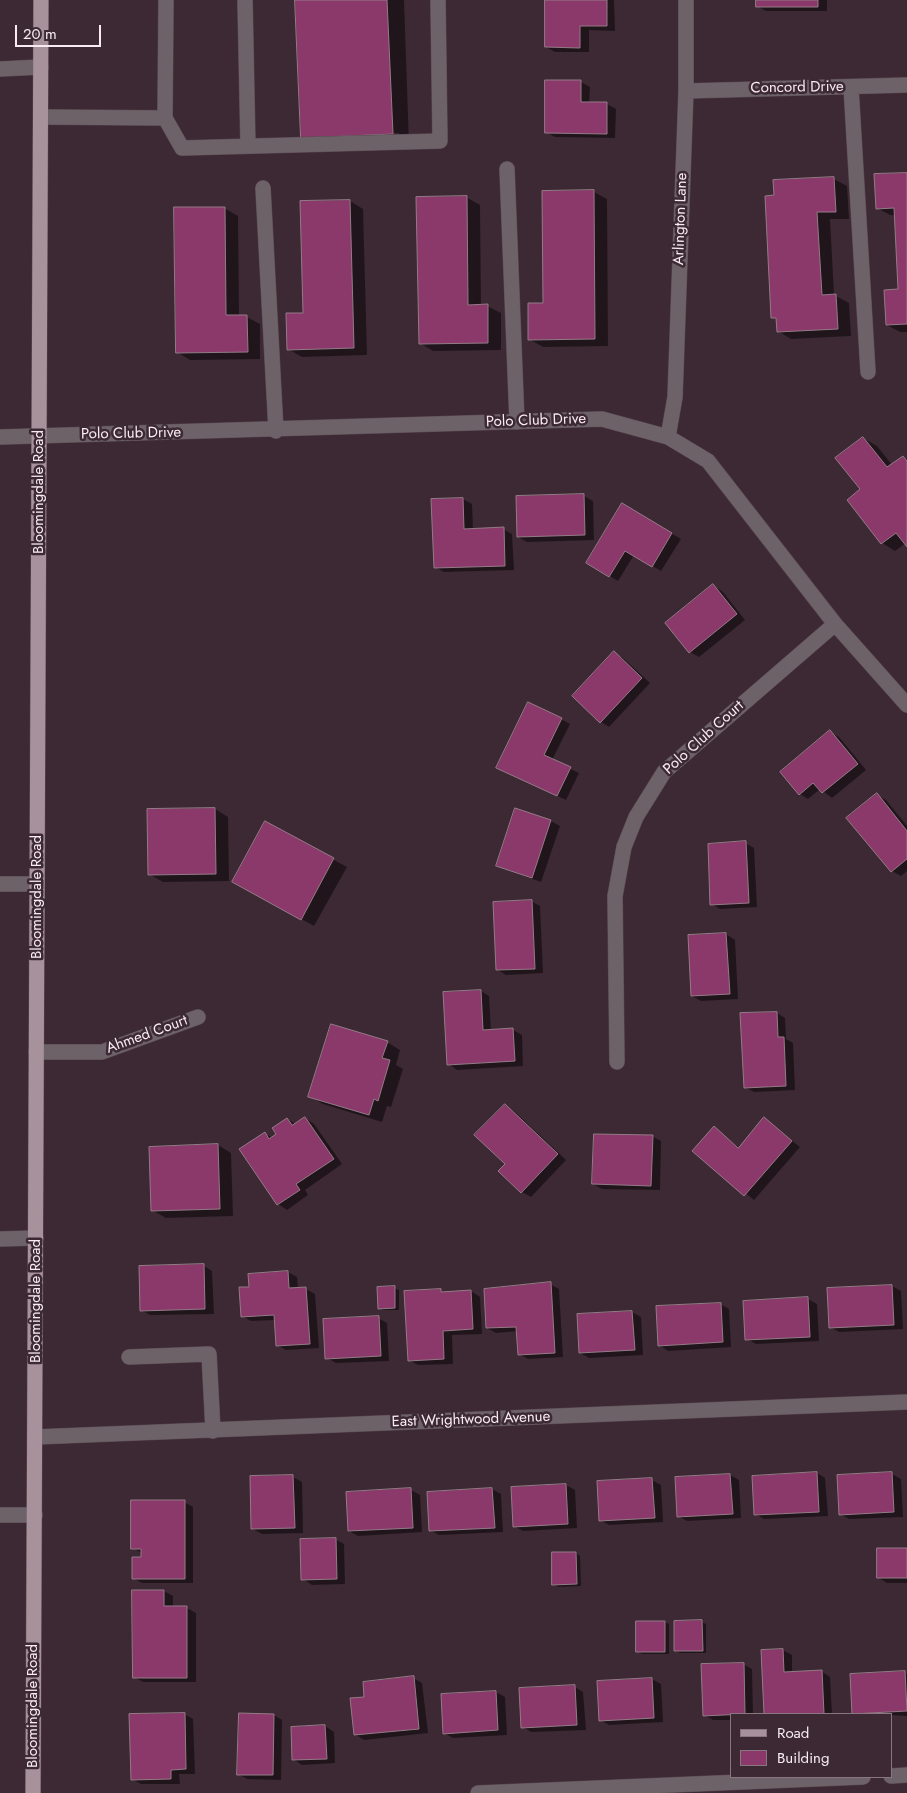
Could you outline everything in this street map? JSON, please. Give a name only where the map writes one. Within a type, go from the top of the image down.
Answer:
[{"type":"main road","name":"Bloomingdale Road","points":[[33,1793],[42,0]]},
{"type":"street","points":[[166,0],[165,118],[182,148],[440,141],[438,0]]},
{"type":"street","points":[[245,0],[248,146]]},
{"type":"street","name":"Arlington Lane","points":[[668,437],[675,397],[686,91],[686,0]]},
{"type":"street","points":[[0,69],[41,67]]},
{"type":"street","name":"Concord Drive","points":[[686,91],[907,85]]},
{"type":"street","points":[[851,87],[868,372]]},
{"type":"street","points":[[41,117],[165,118]]},
{"type":"street","points":[[507,169],[517,422]]},
{"type":"street","points":[[263,188],[276,431]]},
{"type":"street","name":"Polo Club Drive","points":[[0,437],[276,431],[602,419],[668,437],[708,461],[836,624],[907,705]]},
{"type":"street","name":"Polo Club Court","points":[[617,1062],[615,896],[624,848],[636,817],[664,772],[705,734],[836,624]]},
{"type":"street","points":[[0,884],[37,884]]},
{"type":"street","name":"Ahmed Court","points":[[36,1052],[102,1052],[198,1017]]},
{"type":"street","points":[[0,1239],[36,1238]]},
{"type":"street","points":[[129,1357],[209,1354],[213,1431]]},
{"type":"street","name":"East Wrightwood Avenue","points":[[35,1437],[907,1402]]},
{"type":"street","points":[[0,1515],[34,1515]]},
{"type":"street","points":[[892,1776],[907,1775]]},
{"type":"street","points":[[478,1793],[839,1778]]},
{"type":"building","points":[[295,0],[387,0],[393,134],[301,138]]},
{"type":"building","points":[[545,0],[607,0],[607,26],[580,26],[580,48],[545,47]]},
{"type":"building","points":[[756,0],[818,0],[818,7],[756,7]]},
{"type":"building","points":[[545,80],[581,80],[581,102],[607,102],[607,134],[545,133]]},
{"type":"building","points":[[907,173],[907,324],[886,325],[884,290],[898,289],[894,208],[876,209],[874,174]]},
{"type":"building","points":[[834,177],[836,212],[817,212],[822,295],[836,294],[838,329],[777,332],[776,318],[771,318],[765,196],[774,195],[773,180]]},
{"type":"building","points":[[594,190],[595,339],[528,340],[528,303],[543,303],[542,191]]},
{"type":"building","points":[[467,196],[468,305],[488,304],[488,343],[419,344],[416,197]]},
{"type":"building","points":[[350,200],[354,348],[287,350],[286,313],[303,313],[300,201]]},
{"type":"building","points":[[174,207],[225,207],[226,315],[247,315],[248,352],[176,353]]},
{"type":"building","points":[[863,437],[887,467],[903,456],[907,461],[907,547],[896,533],[881,544],[847,500],[860,489],[835,458]]},
{"type":"building","points":[[584,494],[585,535],[517,537],[516,496]]},
{"type":"building","points":[[463,498],[464,529],[504,527],[505,566],[434,568],[431,499]]},
{"type":"building","points":[[622,503],[672,533],[652,567],[625,551],[609,577],[586,563]]},
{"type":"building","points":[[713,584],[737,614],[689,653],[665,623]]},
{"type":"building","points":[[614,651],[642,678],[600,723],[572,696]]},
{"type":"building","points":[[528,702],[562,718],[544,755],[571,767],[557,796],[496,768]]},
{"type":"building","points":[[830,730],[858,764],[822,793],[813,783],[799,795],[780,772]]},
{"type":"building","points":[[877,793],[907,831],[907,859],[891,872],[846,818]]},
{"type":"building","points":[[215,808],[216,874],[148,875],[147,809]]},
{"type":"building","points":[[515,808],[551,820],[532,878],[496,866]]},
{"type":"building","points":[[265,821],[334,858],[301,920],[232,882]]},
{"type":"building","points":[[746,841],[749,903],[710,905],[708,844]]},
{"type":"building","points":[[532,900],[535,969],[496,970],[493,902]]},
{"type":"building","points":[[726,933],[730,994],[691,996],[688,935]]},
{"type":"building","points":[[481,990],[483,1030],[513,1028],[515,1061],[447,1065],[443,992]]},
{"type":"building","points":[[777,1012],[778,1037],[784,1037],[786,1086],[744,1088],[740,1013]]},
{"type":"building","points":[[331,1024],[388,1041],[382,1058],[390,1060],[378,1101],[374,1099],[369,1115],[308,1097]]},
{"type":"building","points":[[505,1104],[558,1154],[521,1193],[498,1171],[505,1164],[474,1135]]},
{"type":"building","points":[[305,1117],[334,1159],[296,1184],[300,1190],[277,1205],[239,1149],[265,1132],[269,1139],[276,1134],[272,1128],[287,1118],[292,1125]]},
{"type":"building","points":[[764,1117],[792,1141],[744,1196],[692,1151],[714,1126],[738,1148]]},
{"type":"building","points":[[594,1134],[653,1135],[651,1186],[592,1184]]},
{"type":"building","points":[[218,1144],[220,1209],[151,1211],[149,1147]]},
{"type":"building","points":[[204,1264],[205,1309],[140,1311],[139,1266]]},
{"type":"building","points":[[288,1271],[289,1288],[306,1287],[310,1344],[276,1346],[274,1315],[241,1317],[239,1287],[249,1287],[248,1274]]},
{"type":"building","points":[[551,1282],[555,1353],[518,1355],[516,1327],[486,1328],[484,1289]]},
{"type":"building","points":[[892,1285],[894,1325],[829,1328],[827,1288]]},
{"type":"building","points":[[395,1286],[395,1308],[378,1309],[377,1287]]},
{"type":"building","points":[[441,1289],[441,1292],[471,1290],[473,1329],[443,1331],[444,1359],[408,1361],[404,1291]]},
{"type":"building","points":[[808,1297],[810,1337],[745,1340],[743,1301]]},
{"type":"building","points":[[721,1303],[723,1342],[658,1346],[656,1306]]},
{"type":"building","points":[[632,1311],[635,1350],[579,1353],[577,1314]]},
{"type":"building","points":[[379,1316],[381,1356],[325,1359],[323,1319]]},
{"type":"building","points":[[817,1472],[819,1512],[754,1515],[752,1476]]},
{"type":"building","points":[[892,1472],[894,1512],[839,1515],[837,1475]]},
{"type":"building","points":[[730,1474],[733,1514],[677,1517],[675,1477]]},
{"type":"building","points":[[293,1475],[295,1528],[251,1529],[250,1476]]},
{"type":"building","points":[[652,1478],[655,1518],[599,1521],[597,1481]]},
{"type":"building","points":[[566,1484],[568,1524],[513,1527],[511,1487]]},
{"type":"building","points":[[411,1488],[413,1528],[348,1531],[346,1492]]},
{"type":"building","points":[[492,1488],[495,1528],[429,1531],[427,1492]]},
{"type":"building","points":[[131,1500],[185,1500],[185,1579],[132,1579],[132,1557],[141,1557],[141,1549],[131,1549]]},
{"type":"building","points":[[336,1538],[337,1579],[301,1580],[300,1539]]},
{"type":"building","points":[[877,1548],[907,1548],[907,1578],[877,1578]]},
{"type":"building","points":[[552,1552],[576,1552],[577,1584],[552,1585]]},
{"type":"building","points":[[132,1590],[164,1590],[164,1606],[187,1606],[187,1678],[133,1678]]},
{"type":"building","points":[[702,1620],[703,1651],[674,1651],[674,1621]]},
{"type":"building","points":[[636,1621],[665,1621],[665,1652],[636,1652]]},
{"type":"building","points":[[783,1649],[784,1672],[822,1670],[824,1713],[764,1713],[761,1650]]},
{"type":"building","points":[[744,1663],[745,1713],[703,1716],[701,1664]]},
{"type":"building","points":[[905,1671],[907,1711],[852,1713],[850,1674]]},
{"type":"building","points":[[414,1676],[419,1729],[354,1735],[350,1698],[364,1697],[363,1682]]},
{"type":"building","points":[[652,1678],[654,1718],[599,1721],[597,1681]]},
{"type":"building","points":[[575,1685],[577,1725],[521,1728],[519,1688]]},
{"type":"building","points":[[496,1691],[498,1730],[443,1734],[441,1694]]},
{"type":"building","points":[[185,1713],[186,1769],[171,1770],[171,1779],[131,1780],[129,1714]]},
{"type":"building","points":[[239,1713],[274,1714],[273,1775],[237,1775]]},
{"type":"building","points":[[325,1725],[327,1759],[292,1760],[291,1727]]}]
